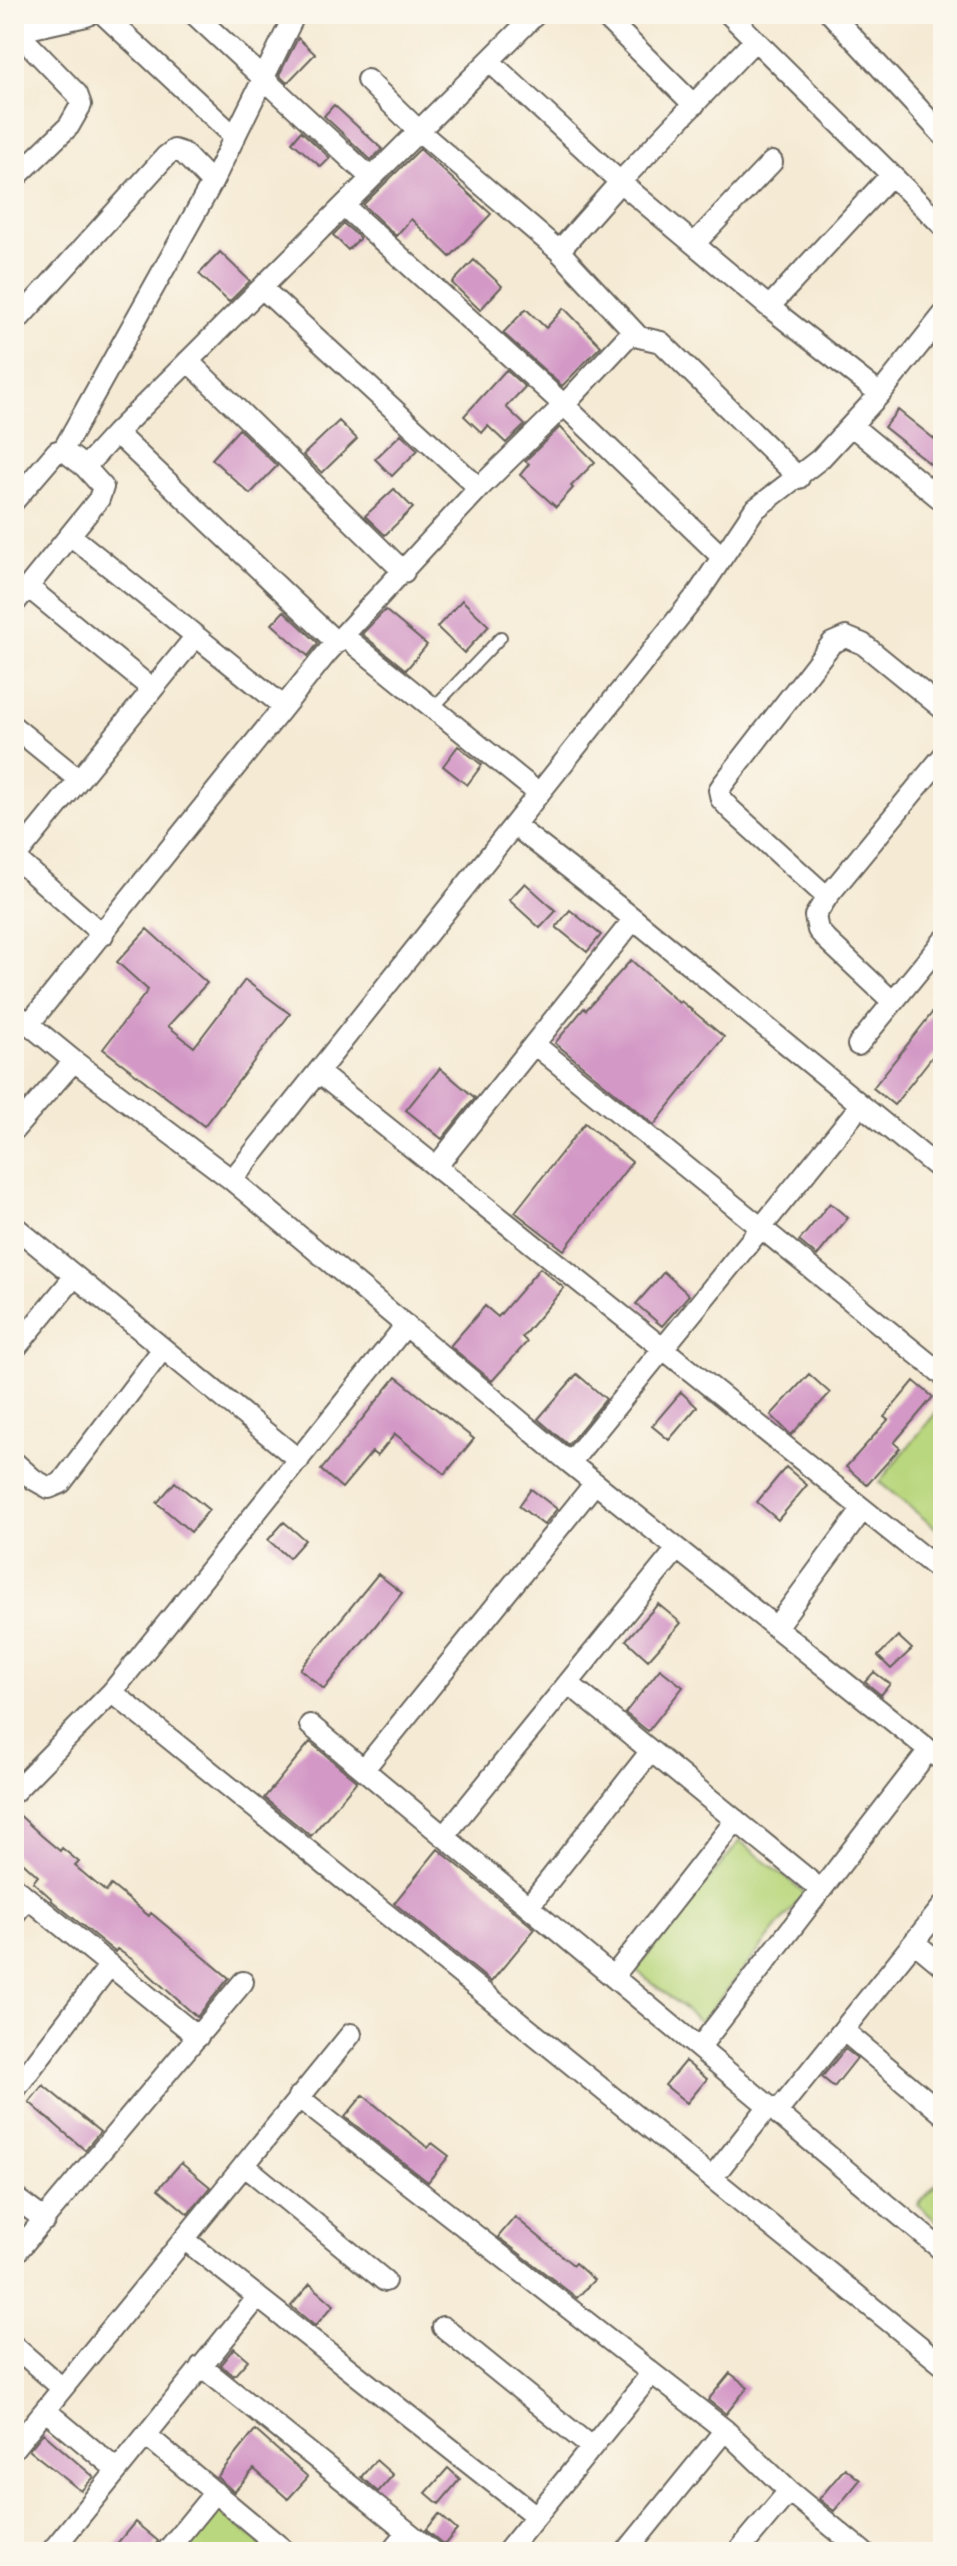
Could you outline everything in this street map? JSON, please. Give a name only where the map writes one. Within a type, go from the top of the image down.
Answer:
[{"type":"street","points":[[14,30],[86,14]]},
{"type":"street","points":[[103,14],[235,137]]},
{"type":"street","points":[[194,14],[371,178]]},
{"type":"street","points":[[85,467],[536,14]]},
{"type":"street","points":[[602,14],[694,105]]},
{"type":"street","points":[[729,14],[943,226]]},
{"type":"street","points":[[831,14],[943,135]]},
{"type":"street","points":[[14,501],[52,455],[63,450],[212,183],[292,20]]},
{"type":"street","points":[[14,30],[77,94],[81,105],[69,126],[17,169]]},
{"type":"street","points":[[559,251],[755,40]]},
{"type":"street","points":[[489,61],[620,182],[769,307],[880,394]]},
{"type":"street","points":[[367,80],[419,131],[559,251],[639,337],[661,342],[799,478]]},
{"type":"street","points":[[14,324],[174,150],[183,153],[212,183]]},
{"type":"street","points":[[695,243],[772,162]]},
{"type":"street","points":[[769,307],[891,175]]},
{"type":"street","points":[[344,206],[564,405],[722,557]]},
{"type":"street","points":[[262,288],[479,488]]},
{"type":"street","points":[[232,1180],[699,592],[754,510],[799,478],[852,426],[943,315]]},
{"type":"street","points":[[633,331],[564,405],[479,488],[340,639],[283,706],[103,935],[22,1018],[232,1180],[570,1463],[936,1756],[821,1890],[699,2048]]},
{"type":"street","points":[[188,361],[404,572]]},
{"type":"street","points":[[852,426],[943,501]]},
{"type":"street","points":[[116,433],[340,639],[433,708],[538,793]]},
{"type":"street","points":[[14,604],[103,491],[102,483],[63,450]]},
{"type":"street","points":[[70,535],[283,706]]},
{"type":"street","points":[[28,587],[152,689]]},
{"type":"street","points":[[103,935],[14,858],[196,636]]},
{"type":"street","points":[[827,897],[731,810],[721,799],[719,790],[832,643],[846,637],[863,644],[943,709]]},
{"type":"street","points":[[14,727],[78,779]]},
{"type":"street","points":[[893,1002],[818,930],[815,916],[827,897],[943,756]]},
{"type":"street","points":[[514,825],[943,1172]]},
{"type":"street","points":[[436,1167],[634,919]]},
{"type":"street","points":[[858,1045],[943,941]]},
{"type":"street","points":[[534,1044],[943,1375]]},
{"type":"street","points":[[14,1130],[74,1061]]},
{"type":"street","points":[[319,1073],[943,1573]]},
{"type":"street","points":[[570,1463],[860,1106]]},
{"type":"street","points":[[14,1226],[299,1460]]},
{"type":"street","points":[[14,1350],[74,1277]]},
{"type":"street","points":[[14,1791],[112,1692],[406,1325]]},
{"type":"street","points":[[14,1462],[49,1488],[61,1483],[162,1350]]},
{"type":"street","points":[[364,1769],[595,1483]]},
{"type":"street","points":[[776,1627],[863,1509]]},
{"type":"street","points":[[444,1836],[677,1549]]},
{"type":"street","points":[[568,1683],[821,1890]]},
{"type":"street","points":[[112,1692],[943,2365]]},
{"type":"street","points":[[310,1725],[943,2251]]},
{"type":"street","points":[[529,1906],[651,1751]]},
{"type":"street","points":[[613,1977],[736,1820]]},
{"type":"street","points":[[14,1915],[21,1893],[198,2037]]},
{"type":"street","points":[[712,2178],[843,2030],[943,1906]]},
{"type":"street","points":[[914,1942],[943,1966]]},
{"type":"street","points":[[14,2091],[110,1965]]},
{"type":"street","points":[[14,2255],[243,1982]]},
{"type":"street","points":[[843,2030],[943,2114]]},
{"type":"street","points":[[14,2448],[351,2034]]},
{"type":"street","points":[[298,2097],[725,2430],[856,2550]]},
{"type":"street","points":[[244,2165],[385,2281]]},
{"type":"street","points":[[14,2197],[45,2220]]},
{"type":"street","points":[[184,2239],[536,2516]]},
{"type":"street","points":[[51,2552],[258,2297]]},
{"type":"street","points":[[443,2327],[591,2447]]},
{"type":"street","points":[[14,2346],[62,2388]]},
{"type":"street","points":[[201,2366],[433,2552]]},
{"type":"street","points":[[507,2552],[652,2373]]},
{"type":"street","points":[[45,2410],[117,2470]]},
{"type":"street","points":[[626,2552],[725,2430]]},
{"type":"street","points":[[146,2435],[286,2552]]},
{"type":"street","points":[[738,2552],[789,2491]]},
{"type":"street","points":[[166,2552],[215,2492]]},
{"type":"street","points":[[391,2552],[408,2532]]},
{"type":"lane","points":[[433,708],[501,637]]},
{"type":"green space","points":[[943,1404],[943,1534],[879,1482]]},
{"type":"green space","points":[[740,1841],[805,1893],[701,2022],[636,1970]]},
{"type":"green space","points":[[943,2176],[943,2227],[918,2205]]},
{"type":"green space","points":[[216,2507],[270,2552],[179,2552]]},
{"type":"building","points":[[298,38],[315,54],[287,83],[279,75]]},
{"type":"building","points":[[334,105],[382,149],[371,160],[324,116]]},
{"type":"building","points":[[301,131],[330,158],[321,167],[292,142]]},
{"type":"building","points":[[420,149],[491,214],[450,257],[411,219],[396,236],[363,205]]},
{"type":"building","points":[[344,224],[360,238],[348,250],[333,235]]},
{"type":"building","points":[[220,252],[250,281],[229,302],[199,274]]},
{"type":"building","points":[[474,260],[502,286],[480,310],[452,283]]},
{"type":"building","points":[[564,308],[601,346],[562,386],[503,333],[526,309],[546,328]]},
{"type":"building","points":[[506,370],[525,387],[506,407],[525,425],[506,443],[488,426],[482,433],[464,416]]},
{"type":"building","points":[[898,410],[943,446],[943,474],[884,427]]},
{"type":"building","points":[[339,421],[357,439],[322,473],[303,455]]},
{"type":"building","points":[[560,427],[595,462],[571,486],[573,488],[556,507],[520,475],[529,464],[525,461]]},
{"type":"building","points":[[239,429],[277,466],[250,494],[212,459]]},
{"type":"building","points":[[401,434],[418,450],[392,476],[375,459]]},
{"type":"building","points":[[394,489],[413,508],[385,535],[365,516]]},
{"type":"building","points":[[462,600],[489,626],[464,653],[437,627]]},
{"type":"building","points":[[385,610],[427,645],[406,670],[362,634]]},
{"type":"building","points":[[284,611],[318,643],[308,656],[272,624]]},
{"type":"building","points":[[458,746],[482,765],[467,785],[443,766]]},
{"type":"building","points":[[525,883],[556,911],[540,928],[509,900]]},
{"type":"building","points":[[570,910],[601,935],[587,952],[556,927]]},
{"type":"building","points":[[147,929],[207,983],[168,1026],[194,1047],[245,980],[290,1014],[204,1126],[103,1049],[148,990],[117,962]]},
{"type":"building","points":[[631,960],[679,1003],[681,1001],[724,1037],[654,1125],[555,1043]]},
{"type":"building","points":[[943,999],[943,1043],[894,1105],[873,1088]]},
{"type":"building","points":[[440,1068],[475,1098],[442,1139],[406,1110]]},
{"type":"building","points":[[585,1123],[632,1162],[564,1250],[515,1212]]},
{"type":"building","points":[[830,1203],[848,1218],[817,1256],[799,1241]]},
{"type":"building","points":[[540,1268],[564,1288],[522,1337],[527,1342],[492,1381],[450,1346],[485,1306],[498,1317]]},
{"type":"building","points":[[664,1272],[689,1295],[662,1326],[636,1304]]},
{"type":"building","points":[[577,1374],[606,1399],[568,1445],[538,1419]]},
{"type":"building","points":[[809,1374],[830,1393],[791,1435],[771,1415]]},
{"type":"building","points":[[396,1377],[474,1439],[445,1474],[395,1434],[377,1456],[372,1452],[342,1488],[321,1470]]},
{"type":"building","points":[[914,1381],[933,1397],[894,1443],[900,1448],[867,1485],[846,1467],[888,1420],[884,1417]]},
{"type":"building","points":[[681,1392],[697,1407],[669,1440],[652,1426]]},
{"type":"building","points":[[786,1467],[807,1485],[778,1520],[757,1502]]},
{"type":"building","points":[[175,1482],[209,1510],[191,1532],[157,1503]]},
{"type":"building","points":[[531,1489],[557,1509],[544,1525],[519,1506]]},
{"type":"building","points":[[284,1522],[305,1540],[289,1558],[268,1540]]},
{"type":"building","points":[[378,1574],[402,1593],[324,1689],[300,1669]]},
{"type":"building","points":[[658,1604],[681,1623],[648,1660],[626,1640]]},
{"type":"building","points":[[898,1636],[912,1649],[891,1669],[878,1656]]},
{"type":"building","points":[[660,1669],[683,1687],[648,1731],[625,1713]]},
{"type":"building","points":[[874,1672],[890,1684],[881,1695],[865,1682]]},
{"type":"building","points":[[310,1742],[357,1781],[311,1836],[264,1798]]},
{"type":"building","points":[[14,1810],[60,1851],[62,1848],[79,1862],[75,1866],[106,1892],[111,1885],[149,1916],[151,1913],[229,1978],[197,2017],[133,1960],[117,1949],[115,1952],[33,1882],[38,1876],[14,1854]]},
{"type":"building","points":[[438,1849],[535,1929],[491,1982],[394,1903]]},
{"type":"building","points":[[845,2049],[857,2058],[834,2087],[822,2077]]},
{"type":"building","points":[[685,2061],[707,2079],[687,2103],[665,2085]]},
{"type":"building","points":[[43,2085],[100,2132],[85,2150],[29,2102]]},
{"type":"building","points":[[363,2095],[428,2148],[432,2143],[449,2156],[428,2182],[345,2117]]},
{"type":"building","points":[[181,2163],[210,2187],[188,2214],[158,2189]]},
{"type":"building","points":[[515,2217],[594,2280],[577,2298],[498,2237]]},
{"type":"building","points":[[310,2284],[334,2305],[315,2326],[291,2306]]},
{"type":"building","points":[[234,2348],[248,2360],[234,2376],[220,2365]]},
{"type":"building","points":[[730,2373],[748,2387],[726,2414],[708,2400]]},
{"type":"building","points":[[255,2430],[308,2477],[288,2499],[254,2469],[234,2492],[217,2477]]},
{"type":"building","points":[[43,2433],[94,2477],[81,2491],[29,2450]]},
{"type":"building","points":[[376,2460],[393,2475],[378,2492],[361,2477]]},
{"type":"building","points":[[448,2468],[460,2479],[439,2504],[426,2493]]},
{"type":"building","points":[[845,2468],[860,2480],[834,2511],[819,2499]]},
{"type":"building","points":[[439,2514],[457,2530],[444,2545],[426,2530]]},
{"type":"building","points":[[135,2522],[158,2541],[153,2550],[110,2552]]}]
